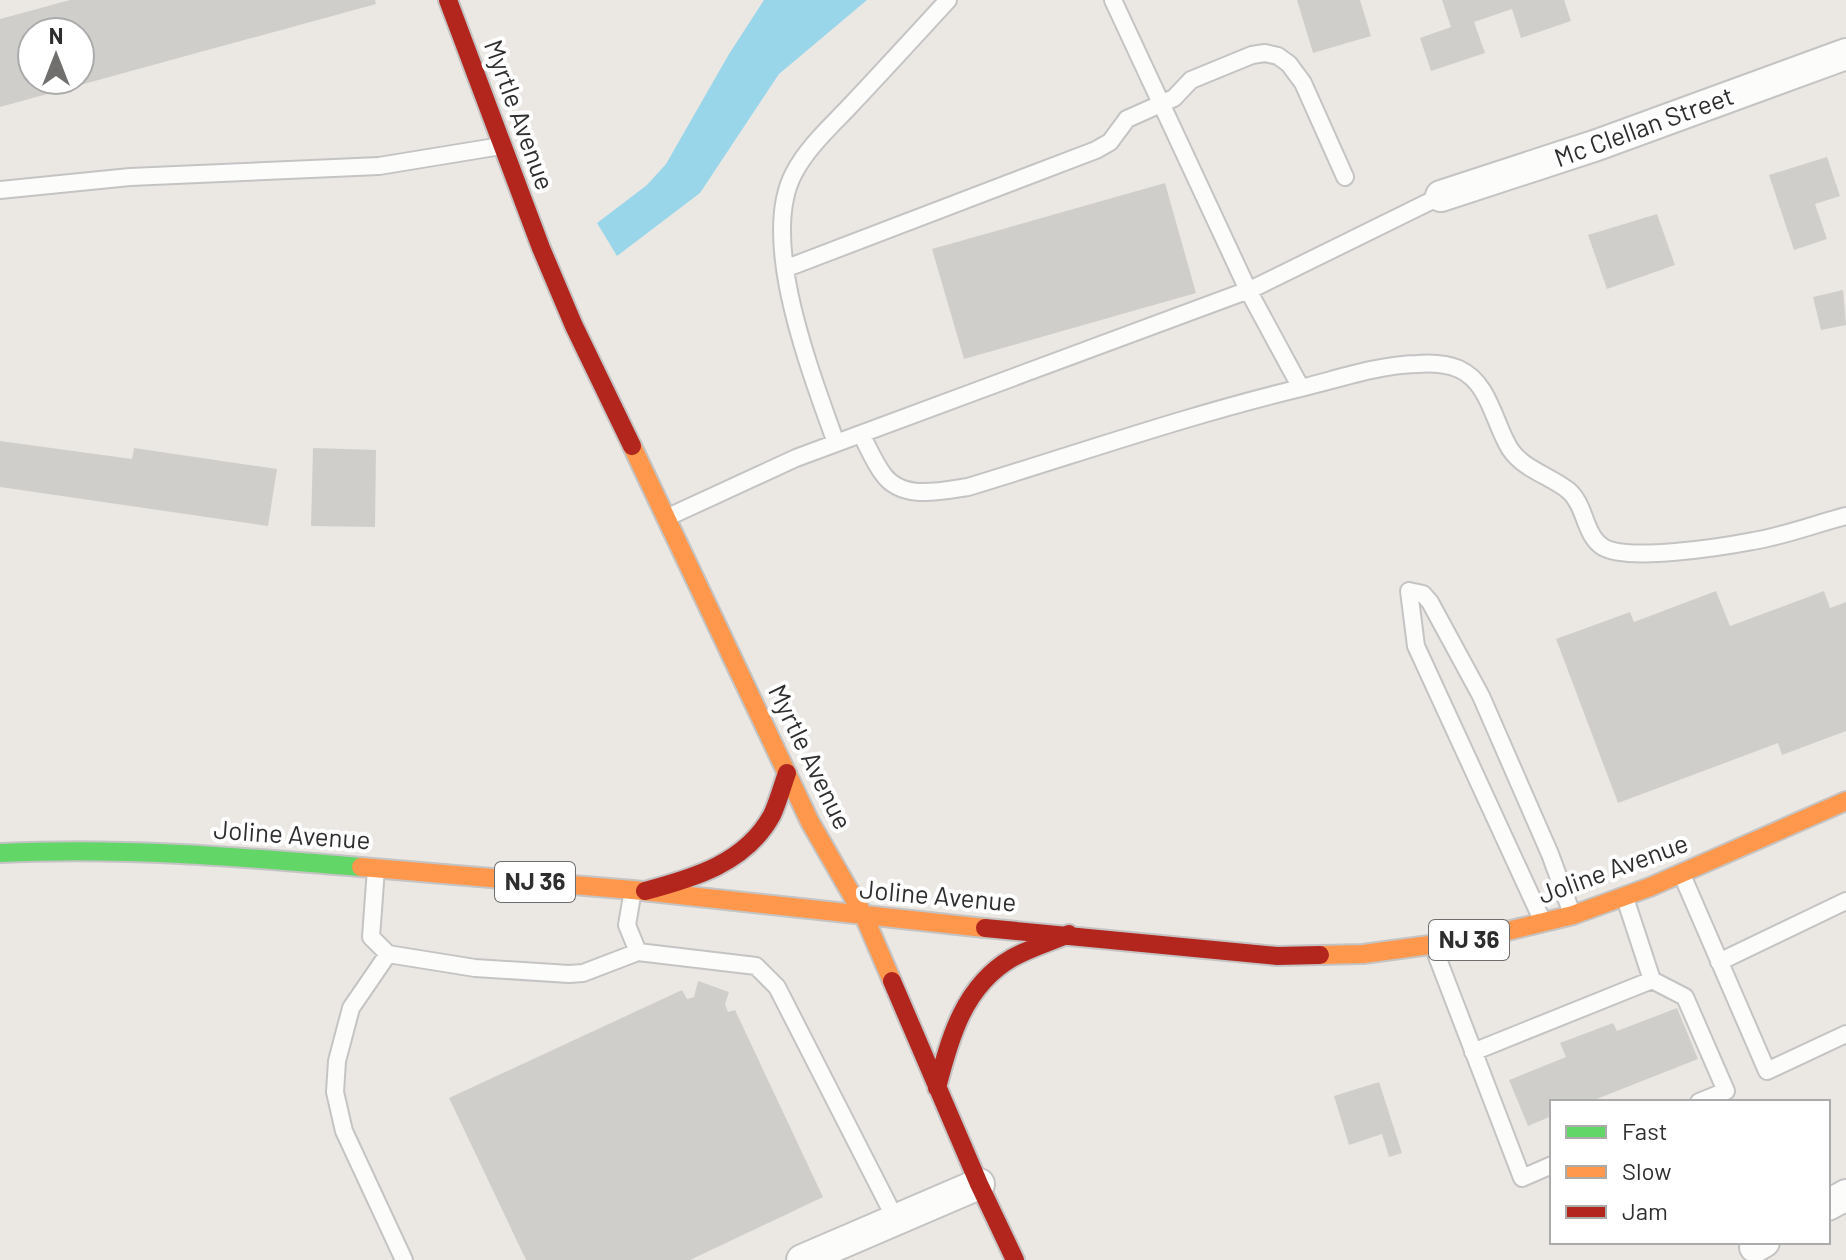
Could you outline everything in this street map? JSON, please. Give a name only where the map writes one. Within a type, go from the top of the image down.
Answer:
[{"type":"main road","name":"Myrtle Avenue","points":[[448,0],[557,287],[810,822],[864,916],[979,1184],[1015,1260]]},
{"type":"main road","points":[[639,891],[688,880],[722,866],[744,849],[772,815],[787,773]]},
{"type":"main road","name":"Joline Avenue","points":[[0,853],[58,850],[183,853],[639,891],[1277,956],[1363,954],[1474,939],[1573,915],[1681,873],[1846,801]]},
{"type":"main road","points":[[937,1088],[960,1012],[980,984],[1011,958],[1069,934]]},
{"type":"street","name":"Mc Clellan Street","points":[[1441,196],[1597,145],[1846,54]]},
{"type":"street","points":[[802,1260],[979,1184]]},
{"type":"lane","points":[[836,443],[800,343],[781,236],[782,210],[795,171],[819,139],[948,0]]},
{"type":"lane","points":[[1113,0],[1248,290],[1301,388]]},
{"type":"lane","points":[[787,268],[1096,150],[1110,142],[1127,119],[1174,98],[1191,80],[1252,55],[1265,53],[1278,56],[1289,64],[1303,83],[1345,177]]},
{"type":"lane","points":[[0,190],[130,177],[379,166],[503,145]]},
{"type":"lane","points":[[667,518],[796,458],[1248,290],[1441,196]]},
{"type":"lane","points":[[861,434],[883,475],[894,485],[910,491],[935,492],[968,487],[1266,396],[1385,368],[1416,364],[1459,369],[1473,379],[1516,456],[1571,493],[1601,546],[1616,552],[1639,554],[1754,541],[1846,516]]},
{"type":"lane","points":[[1543,922],[1416,646],[1409,591],[1423,594],[1430,602],[1481,696],[1550,854],[1573,915]]},
{"type":"lane","points":[[376,868],[371,937],[388,954],[475,968],[569,974],[583,973],[638,952],[756,966],[777,987],[896,1220]]},
{"type":"lane","points":[[1681,873],[1767,1071],[1846,1034]]},
{"type":"lane","points":[[638,952],[627,925],[639,891]]},
{"type":"lane","points":[[1624,896],[1652,980],[1685,997],[1726,1091],[1704,1100]]},
{"type":"lane","points":[[1719,962],[1846,901]]},
{"type":"lane","points":[[1432,944],[1522,1178],[1550,1166]]},
{"type":"lane","points":[[388,954],[351,1008],[337,1061],[335,1092],[344,1131],[404,1260]]},
{"type":"lane","points":[[1473,1052],[1652,980]]},
{"type":"water","points":[[764,0],[867,0],[779,74],[700,193],[617,256],[597,223],[647,185],[666,164]]},
{"type":"building","points":[[70,0],[375,0],[376,4],[96,81],[96,16],[16,16],[16,96],[40,96],[0,107],[0,19]]},
{"type":"building","points":[[1297,0],[1360,0],[1371,36],[1313,53]]},
{"type":"building","points":[[1442,0],[1564,0],[1571,21],[1521,38],[1512,9],[1474,22],[1485,53],[1431,71],[1420,38],[1451,27]]},
{"type":"building","points":[[1827,157],[1840,196],[1815,204],[1827,239],[1794,250],[1769,175]]},
{"type":"building","points":[[1165,183],[1196,293],[964,359],[932,249]]},
{"type":"building","points":[[1657,214],[1675,265],[1607,289],[1588,235]]},
{"type":"building","points":[[1843,290],[1846,325],[1821,330],[1813,297]]},
{"type":"building","points":[[0,441],[132,459],[134,448],[277,469],[268,526],[0,487]]},
{"type":"building","points":[[313,448],[376,450],[375,527],[311,526]]},
{"type":"building","points":[[1716,591],[1730,626],[1824,591],[1830,608],[1846,602],[1846,731],[1782,755],[1778,743],[1618,803],[1556,639],[1630,612],[1634,622]]},
{"type":"building","points":[[698,981],[729,992],[725,1004],[728,1012],[735,1010],[823,1197],[690,1260],[526,1260],[449,1098],[682,990],[687,999],[694,997]]},
{"type":"building","points":[[1677,1008],[1698,1059],[1594,1100],[1550,1100],[1550,1117],[1528,1126],[1509,1080],[1566,1057],[1560,1043],[1613,1023],[1617,1031]]},
{"type":"building","points":[[1379,1082],[1402,1153],[1389,1157],[1382,1134],[1349,1145],[1334,1096]]},
{"type":"traffic: fast","points":[[0,853],[136,852],[361,867]]},
{"type":"traffic: slow","points":[[632,446],[810,822],[864,916],[892,981]]},
{"type":"traffic: slow","points":[[1320,955],[1363,954],[1474,939],[1573,915],[1650,887],[1846,801]]},
{"type":"traffic: slow","points":[[361,867],[633,890],[985,928]]},
{"type":"traffic: jam","points":[[448,0],[541,248],[574,326],[632,446]]},
{"type":"traffic: jam","points":[[645,891],[700,874],[733,857],[748,845],[772,815],[787,773]]},
{"type":"traffic: jam","points":[[985,928],[1277,956],[1320,955]]},
{"type":"traffic: jam","points":[[937,1088],[961,1014],[982,983],[1012,958],[1069,934]]},
{"type":"traffic: jam","points":[[892,981],[1015,1260]]}]
